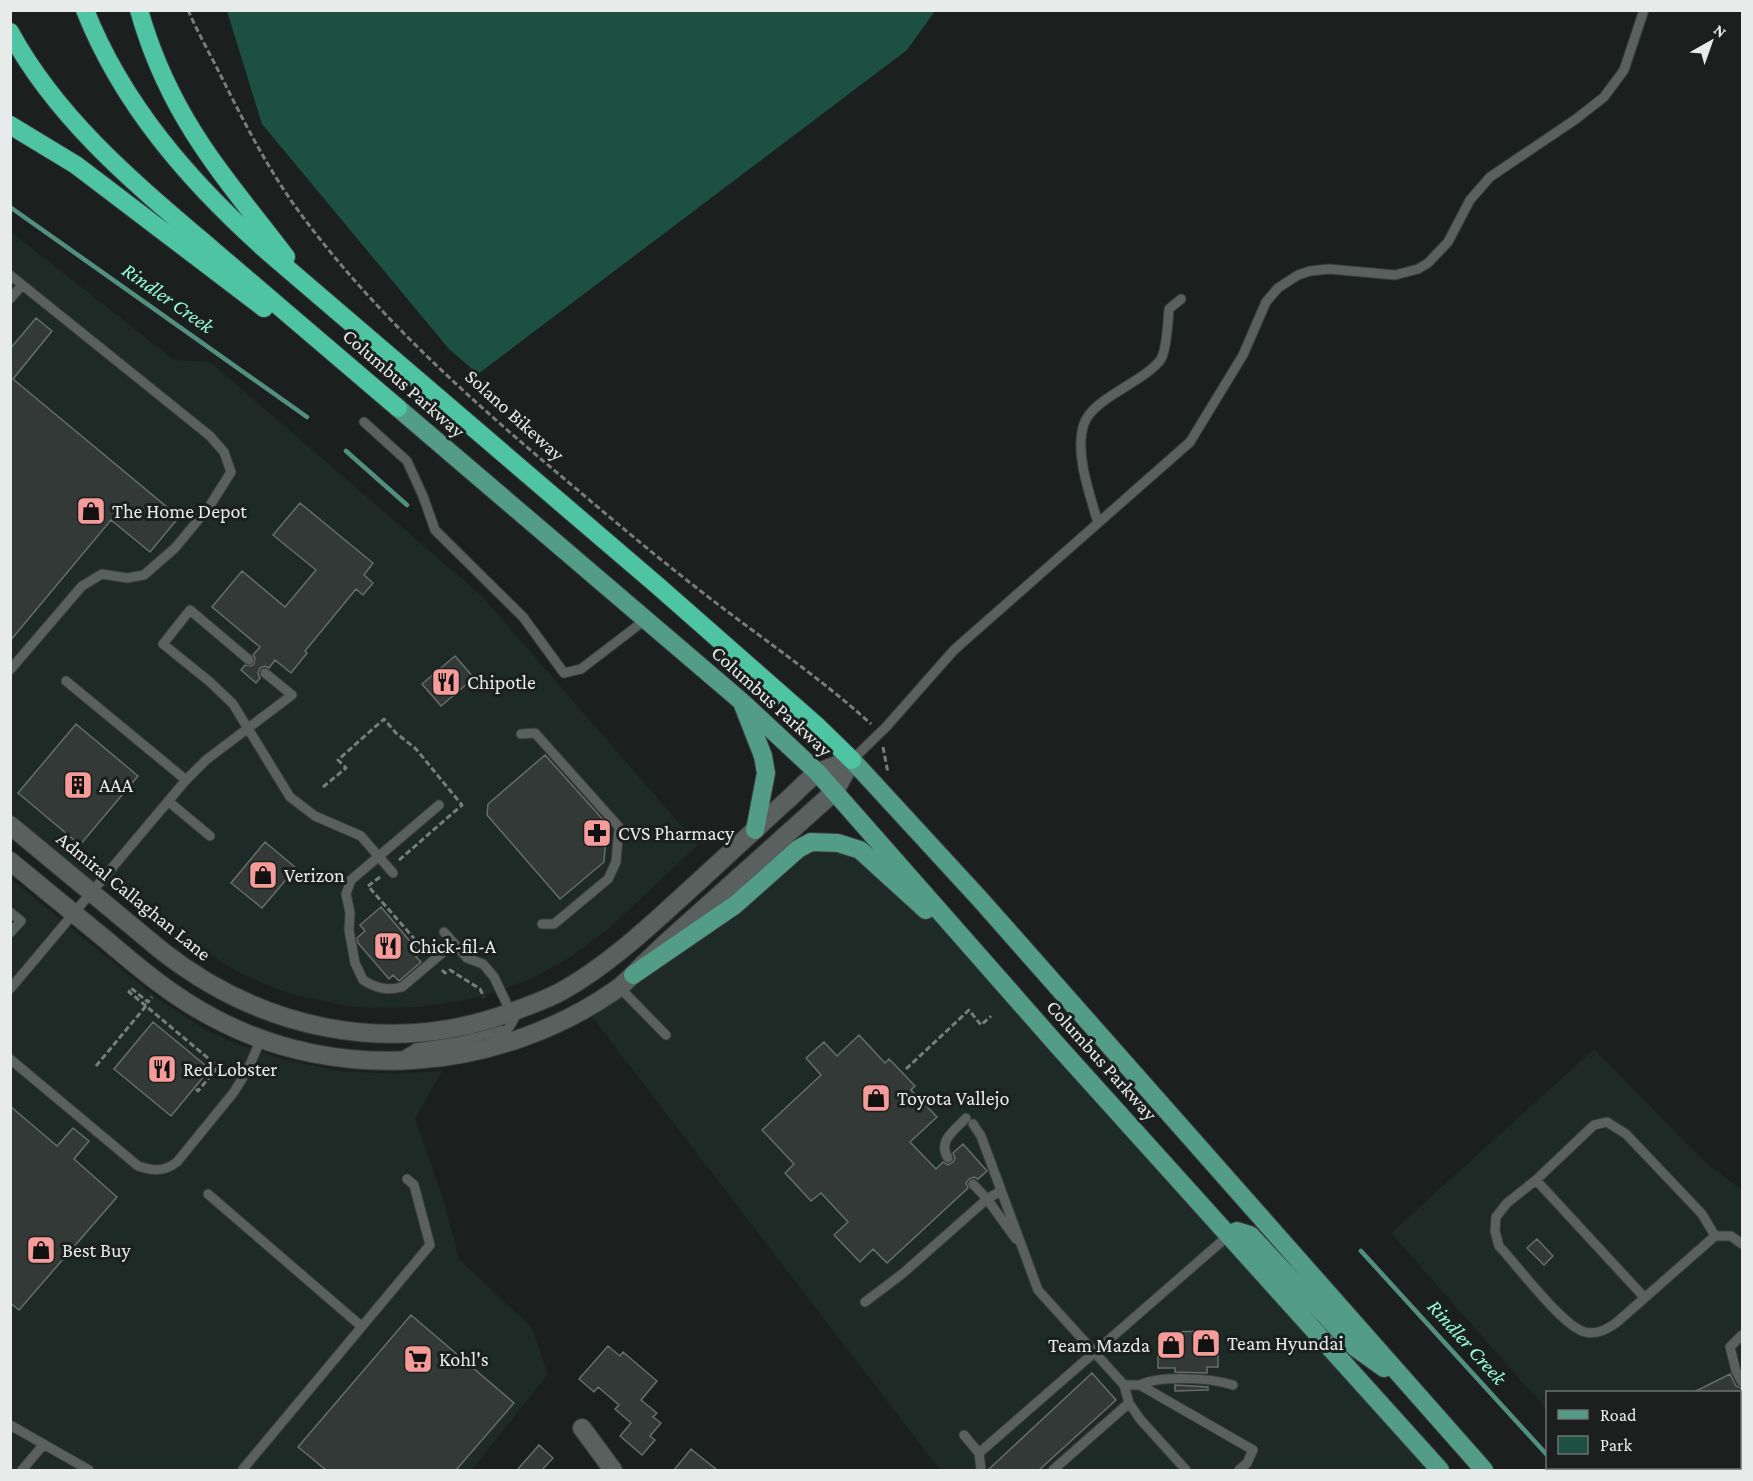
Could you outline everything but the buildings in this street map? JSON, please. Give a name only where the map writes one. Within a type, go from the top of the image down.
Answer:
[{"type":"highway","name":"Columbus Parkway","points":[[85,10],[106,58],[143,118],[191,177],[241,228],[658,586],[816,725],[852,760]]},
{"type":"highway","points":[[94,10],[106,58]]},
{"type":"highway","points":[[139,10],[159,67],[186,121],[217,166],[309,287]]},
{"type":"highway","name":"Columbus Parkway","points":[[10,32],[55,98],[103,154],[157,203],[398,408]]},
{"type":"highway","points":[[10,125],[76,165],[226,280],[372,386]]},
{"type":"main road","name":"Columbus Parkway","points":[[398,408],[741,701],[818,773],[1438,1468]]},
{"type":"main road","points":[[741,701],[763,756],[766,773],[755,830]]},
{"type":"main road","name":"Admiral Callaghan Lane","points":[[10,825],[162,951],[202,980],[246,1004],[293,1020],[344,1031],[396,1034],[422,1032],[470,1025],[542,1001],[562,991],[598,967],[818,773],[852,760]]},
{"type":"main road","points":[[10,861],[164,988],[211,1017],[261,1039],[303,1051],[340,1058],[397,1061],[450,1056],[503,1045],[568,1019],[619,987],[835,791],[852,760]]},
{"type":"main road","name":"Columbus Parkway","points":[[852,760],[979,898],[1484,1470]]},
{"type":"main road","points":[[633,975],[735,905],[798,849],[811,842],[830,842],[860,849],[1014,994]]},
{"type":"main road","points":[[1229,1235],[1237,1231],[1250,1235],[1356,1348],[1410,1387]]},
{"type":"main road","points":[[582,1428],[613,1470]]},
{"type":"lane","points":[[852,760],[954,650],[1190,442],[1243,356],[1266,302],[1278,288],[1298,275],[1310,271],[1329,270],[1395,276],[1418,269],[1428,263],[1448,242],[1470,200],[1491,177],[1604,97],[1624,70],[1644,10]]},
{"type":"lane","points":[[10,275],[210,436],[224,452],[231,472],[209,507],[175,548],[144,575],[127,578],[102,574],[82,586],[10,670]]},
{"type":"lane","points":[[10,299],[22,285]]},
{"type":"lane","points":[[1098,523],[1082,469],[1084,422],[1096,407],[1144,374],[1162,358],[1169,309],[1181,299]]},
{"type":"lane","points":[[364,422],[406,461],[423,496],[435,530],[523,617],[564,673],[581,669],[645,620]]},
{"type":"lane","points":[[249,660],[190,610],[163,644],[233,704],[291,797],[315,816],[361,836],[393,873]]},
{"type":"lane","points":[[10,989],[186,780],[206,760],[291,695],[265,673]]},
{"type":"lane","points":[[66,681],[186,780]]},
{"type":"lane","points":[[521,734],[535,733],[619,827],[616,862],[608,879],[555,924],[542,924]]},
{"type":"lane","points":[[168,801],[210,836]]},
{"type":"lane","points":[[439,805],[351,880],[346,894],[356,963],[363,980],[381,989],[392,990],[402,987],[454,943]]},
{"type":"lane","points":[[10,912],[21,921],[10,933]]},
{"type":"lane","points":[[397,1061],[416,1048],[457,1042],[508,1029],[512,1025],[514,1019],[494,977],[483,964],[467,958],[444,932]]},
{"type":"lane","points":[[619,987],[666,1035]]},
{"type":"lane","points":[[10,1059],[138,1166],[152,1170],[168,1168],[177,1162],[234,1092],[248,1069],[261,1039]]},
{"type":"lane","points":[[948,1158],[944,1151],[945,1139],[970,1121],[981,1136],[1038,1290],[1124,1385],[1129,1403],[1140,1419],[1186,1470]]},
{"type":"lane","points":[[1715,1236],[1702,1214],[1626,1134],[1607,1122],[1594,1125],[1536,1180],[1507,1203],[1496,1217],[1499,1245],[1567,1322],[1586,1332],[1603,1331],[1616,1323],[1715,1236],[1731,1236],[1743,1244]]},
{"type":"lane","points":[[243,1469],[430,1245],[414,1185],[407,1179]]},
{"type":"lane","points":[[1536,1180],[1644,1298]]},
{"type":"lane","points":[[973,1184],[987,1199],[1022,1248]]},
{"type":"lane","points":[[865,1302],[902,1274],[987,1199],[1001,1191]]},
{"type":"lane","points":[[208,1194],[361,1326]]},
{"type":"lane","points":[[979,1453],[1229,1235]]},
{"type":"lane","points":[[1743,1335],[1730,1347],[1736,1371],[1743,1382]]},
{"type":"lane","points":[[1124,1385],[1140,1385],[1150,1380],[1216,1379],[1233,1384]]},
{"type":"lane","points":[[1140,1385],[1253,1450],[1239,1470]]},
{"type":"lane","points":[[1053,1470],[1129,1403]]},
{"type":"lane","points":[[10,1425],[89,1470]]},
{"type":"lane","points":[[964,1435],[979,1453],[981,1470]]},
{"type":"lane","points":[[22,1470],[44,1444]]},
{"type":"path","name":"Solano Bikeway","points":[[188,10],[248,129],[275,176],[320,240],[369,296],[466,393],[528,448],[691,584],[844,699],[880,732]]},
{"type":"path","points":[[880,732],[888,774]]},
{"type":"path","points":[[155,994],[148,1002],[131,988],[129,992],[228,1075]]},
{"type":"path","points":[[96,1066],[146,1006]]},
{"type":"path","points":[[906,1069],[969,1010],[981,1025],[991,1016]]},
{"type":"path","points":[[196,1089],[198,1091],[218,1067]]},
{"type":"shaded area","points":[[10,231],[174,360],[210,362],[482,596],[698,845],[606,931],[569,958],[531,979],[487,995],[465,1000],[420,1007],[372,1008],[347,1006],[299,996],[236,971],[195,945],[131,893],[90,884],[11,819]]},
{"type":"shaded area","points":[[838,843],[896,881],[1014,994],[1439,1470],[940,1470],[586,1009],[798,849]]},
{"type":"shaded area","points":[[10,878],[157,998],[205,1029],[230,1041],[282,1059],[339,1071],[397,1074],[442,1071],[415,1119],[443,1198],[459,1259],[532,1328],[548,1374],[472,1470],[11,1470]]},
{"type":"shaded area","points":[[1594,1049],[1706,1163],[1742,1190],[1742,1470],[1601,1470],[1741,1469],[1741,1391],[1546,1391],[1546,1409],[1391,1233]]},
{"type":"green space","points":[[227,10],[935,11],[907,50],[478,374],[449,349],[262,124]]},
{"type":"waterway","name":"Rindler Creek","points":[[10,207],[307,417]]},
{"type":"waterway","name":"Rindler Creek","points":[[346,451],[407,505]]},
{"type":"waterway","name":"Rindler Creek","points":[[1361,1251],[1546,1454]]},
{"type":"place","name":"The Home Depot","points":[[91,511]]},
{"type":"place","name":"Chipotle","points":[[446,682]]},
{"type":"place","name":"AAA","points":[[78,785]]},
{"type":"place","name":"CVS Pharmacy","points":[[597,833]]},
{"type":"place","name":"Verizon","points":[[263,875]]},
{"type":"place","name":"Chick-fil-A","points":[[388,946]]},
{"type":"place","name":"Red Lobster","points":[[162,1069]]},
{"type":"place","name":"Toyota Vallejo","points":[[876,1098]]},
{"type":"place","name":"Best Buy","points":[[41,1250]]},
{"type":"place","name":"Team Hyundai","points":[[1206,1343]]},
{"type":"place","name":"Team Mazda","points":[[1171,1345]]},
{"type":"place","name":"Kohl's","points":[[418,1359]]}]
